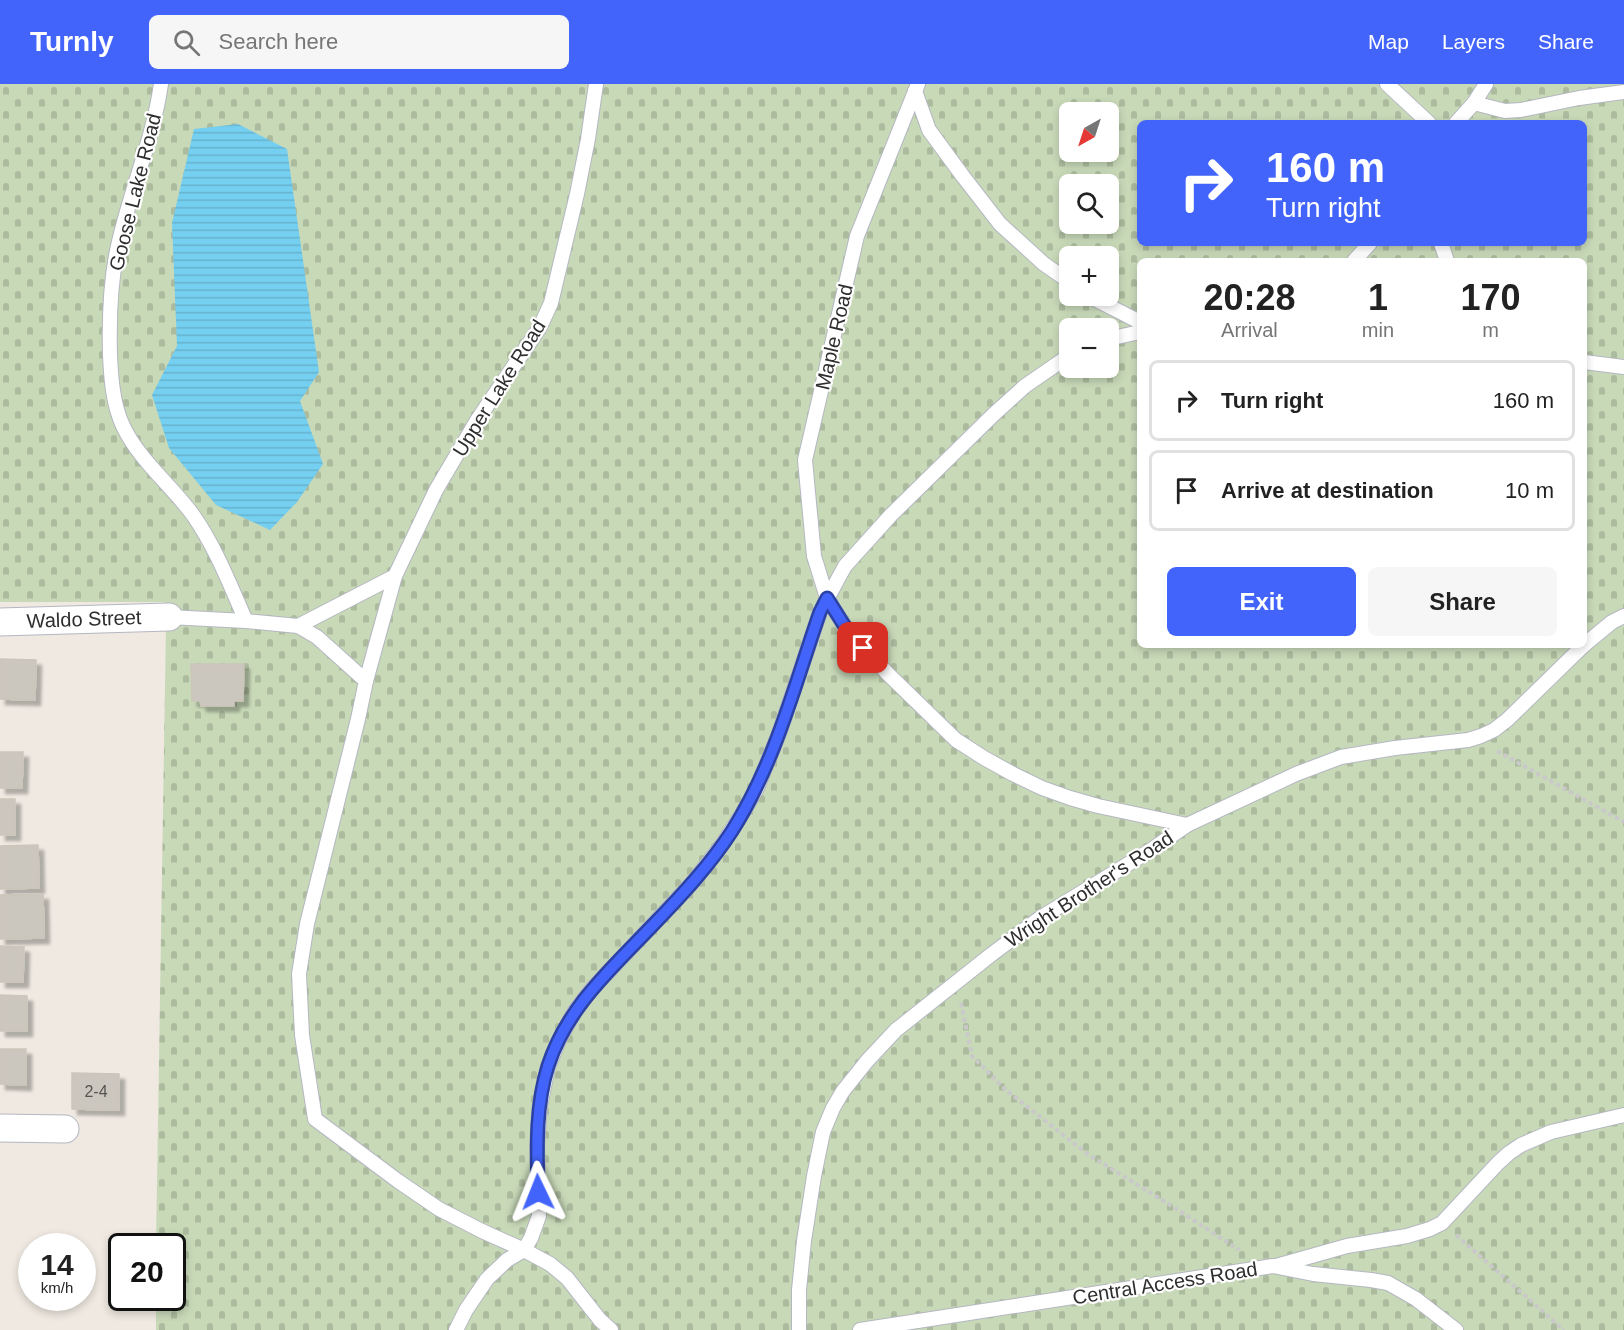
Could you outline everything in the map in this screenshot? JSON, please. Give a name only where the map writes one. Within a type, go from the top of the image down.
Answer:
[{"type":"street","name":"Waldo Street","points":[[0,622],[169,617]]},
{"type":"street","points":[[0,1128],[65,1129]]},
{"type":"lane","name":"Goose Lake Road","points":[[161,84],[146,153],[117,248],[110,311],[113,389],[124,429],[142,455],[178,496],[206,534],[246,621]]},
{"type":"lane","name":"Upper Lake Road","points":[[524,1250],[482,1232],[440,1209],[398,1181],[315,1119],[302,1035],[299,978],[307,924],[366,681],[395,576],[435,490],[476,422],[540,327],[549,308],[577,194],[596,84]]},
{"type":"lane","points":[[1387,84],[1426,120]]},
{"type":"lane","points":[[1459,120],[1474,103],[1486,84]]},
{"type":"lane","points":[[917,87],[929,130],[962,175],[1000,224],[1044,264],[1059,274]]},
{"type":"lane","name":"Maple Road","points":[[917,87],[857,236],[805,460],[814,556],[827,598],[844,625],[887,673],[956,740],[984,758],[1022,779],[1070,798],[1187,825]]},
{"type":"lane","points":[[1474,103],[1506,111],[1521,110],[1624,92]]},
{"type":"lane","points":[[1357,258],[1367,246]]},
{"type":"lane","points":[[1109,306],[1137,320]]},
{"type":"lane","points":[[1119,337],[1137,333]]},
{"type":"lane","points":[[456,1330],[466,1310],[487,1279],[507,1260],[524,1250],[531,1238],[538,1216],[538,1125],[543,1086],[553,1053],[571,1018],[592,989],[693,882],[722,845],[745,809],[757,788],[791,703],[820,612],[845,566],[891,514],[1009,400],[1059,362]]},
{"type":"lane","points":[[1587,362],[1624,367]]},
{"type":"lane","points":[[298,626],[395,576]]},
{"type":"lane","name":"Wright Brother's Road","points":[[1587,643],[1612,622],[1624,616]]},
{"type":"lane","points":[[169,617],[298,626],[317,637],[366,681]]},
{"type":"lane","name":"Wright Brother's Road","points":[[799,1330],[799,1290],[804,1241],[824,1132],[837,1100],[896,1029],[1040,918],[1151,850],[1187,825],[1296,774],[1341,757],[1468,740],[1488,733],[1507,720],[1581,648]]},
{"type":"lane","points":[[1269,1267],[1347,1246],[1420,1233],[1443,1223],[1509,1153],[1521,1145],[1551,1132],[1624,1115]]},
{"type":"lane","points":[[524,1250],[550,1264],[567,1278],[600,1320],[611,1330]]},
{"type":"lane","name":"Central Access Road","points":[[860,1330],[1269,1267],[1388,1283],[1416,1299],[1456,1330]]},
{"type":"path","points":[[1468,740],[1495,750],[1624,822]]},
{"type":"path","points":[[956,983],[972,1056],[1006,1090],[1089,1155],[1269,1267]]},
{"type":"path","points":[[1443,1223],[1564,1330]]},
{"type":"green space","points":[[0,84],[1624,84],[1624,1330],[156,1330],[156,1311],[186,1311],[186,1233],[156,1233],[166,624],[164,602],[0,602]]},
{"type":"water","points":[[238,124],[287,149],[319,372],[300,401],[323,464],[297,502],[270,530],[216,505],[169,448],[152,395],[177,346],[172,223],[194,129]]},
{"type":"building","points":[[0,659],[36,660],[35,700],[0,699]]},
{"type":"building","points":[[191,664],[244,664],[243,701],[234,701],[234,706],[201,706],[200,701],[192,701]]},
{"type":"building","points":[[0,752],[23,752],[22,788],[0,788]]},
{"type":"building","points":[[0,799],[15,799],[15,835],[0,835]]},
{"type":"building","points":[[38,845],[39,888],[0,889],[0,846]]},
{"type":"building","points":[[43,894],[44,938],[0,939],[0,895]]},
{"type":"building","points":[[0,946],[24,947],[23,982],[0,982]]},
{"type":"building","points":[[0,995],[27,996],[27,1031],[0,1031]]},
{"type":"building","points":[[0,1049],[26,1049],[26,1085],[0,1084]]},
{"type":"building","points":[[72,1073],[119,1074],[119,1110],[72,1109]]},
{"type":"route","points":[[538,1192],[537,1146],[543,1086],[553,1053],[567,1024],[606,972],[653,926],[693,882],[731,833],[757,788],[769,760],[791,703],[820,612],[827,598],[844,625],[863,648]]}]
